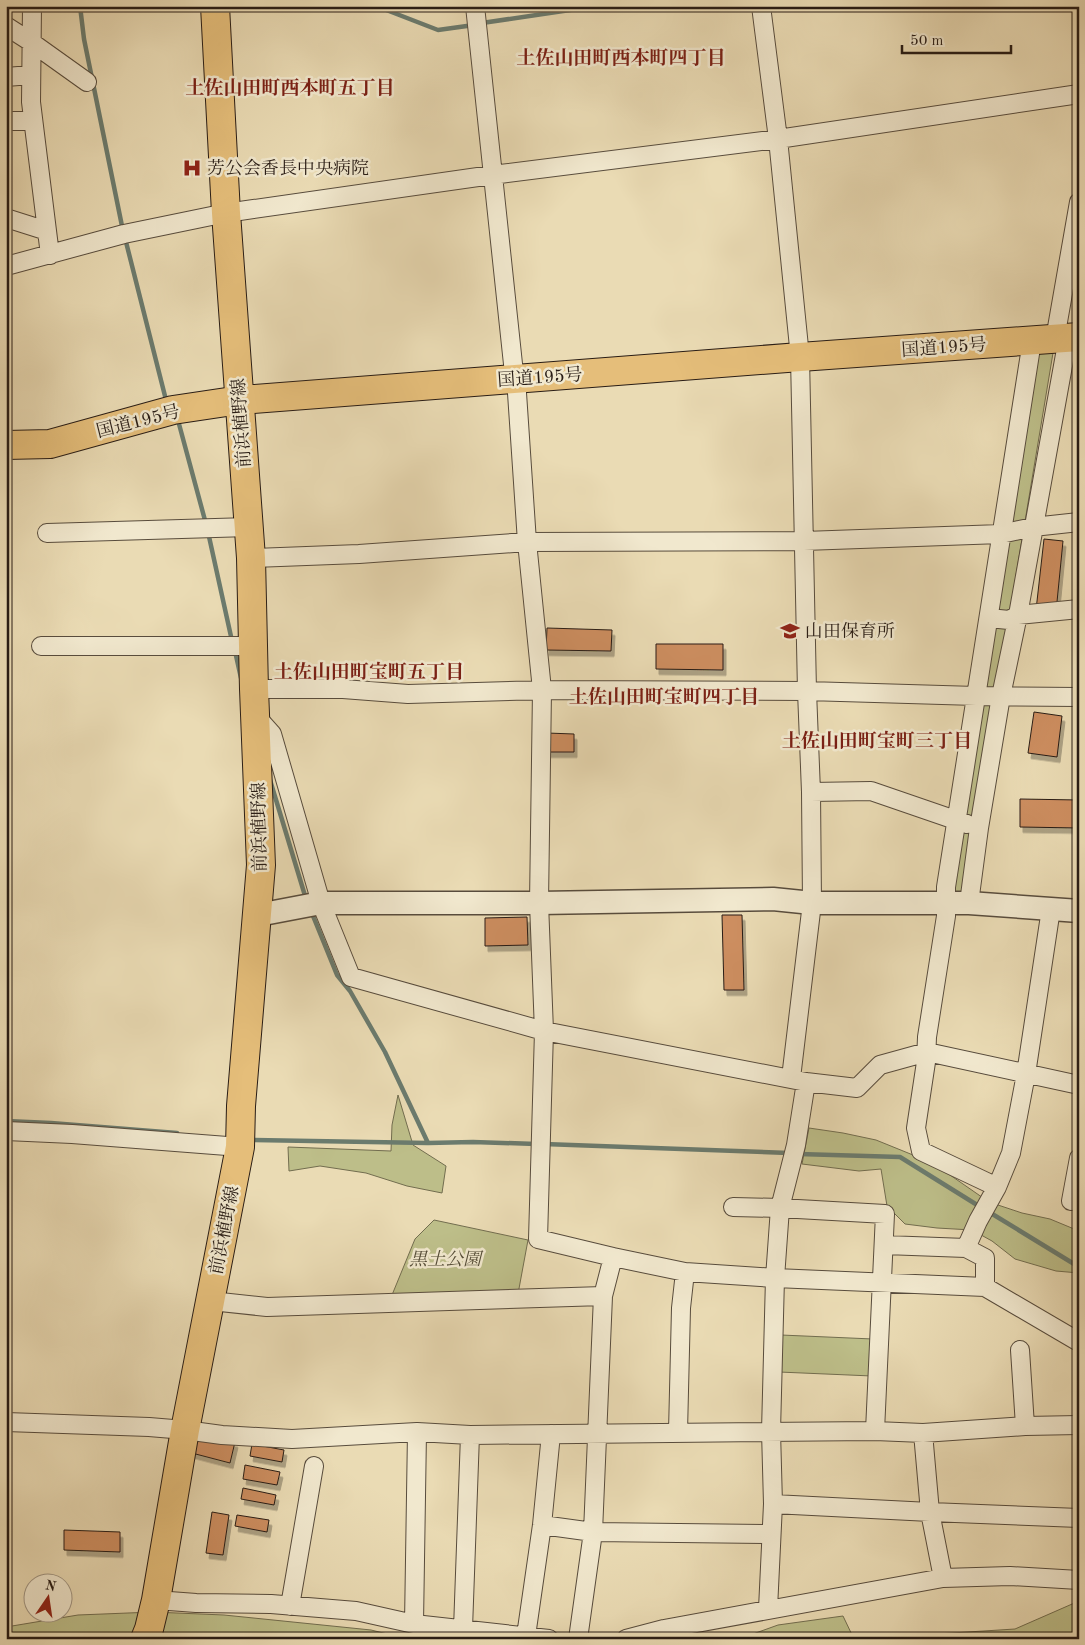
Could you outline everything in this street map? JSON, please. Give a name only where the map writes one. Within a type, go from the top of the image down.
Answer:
[{"type":"main road","name":"前浜植野線","points":[[145,1639],[150,1629],[156,1600],[185,1430],[211,1301],[240,1138],[261,865],[254,689],[240,646],[252,558],[226,214],[215,6]]},
{"type":"main road","name":"国道195号","points":[[6,445],[50,444],[174,410],[240,400],[1058,339]]},
{"type":"street","points":[[32,6],[30,102],[50,255]]},
{"type":"street","points":[[761,6],[778,139],[800,357],[812,903],[798,1080],[796,1145],[780,1208],[775,1278],[771,1431],[773,1504],[768,1609]]},
{"type":"street","points":[[474,7],[490,136],[488,146],[516,378],[527,542],[542,690],[539,903],[544,1031],[538,1239],[685,1272],[985,1287],[1079,1342]]},
{"type":"street","points":[[6,26],[86,82]]},
{"type":"street","points":[[6,77],[31,75]]},
{"type":"street","points":[[6,266],[124,234],[226,214],[492,176],[778,139],[1079,94]]},
{"type":"street","points":[[6,121],[33,121]]},
{"type":"street","points":[[969,903],[979,828],[1001,696],[1018,616],[1033,527],[1058,339],[1079,202]]},
{"type":"street","points":[[6,218],[47,231]]},
{"type":"street","points":[[997,1188],[921,1151],[916,1128],[927,1052],[927,1037],[946,916],[946,887],[1001,534],[1058,339]]},
{"type":"street","points":[[252,558],[360,554],[527,542],[804,541],[1001,534],[1033,527],[1079,522]]},
{"type":"street","points":[[47,533],[249,526]]},
{"type":"street","points":[[989,618],[1008,620],[1018,616],[1079,609]]},
{"type":"street","points":[[41,646],[240,646]]},
{"type":"street","points":[[254,689],[343,688],[408,694],[542,690],[807,691],[1079,697]]},
{"type":"street","points":[[255,715],[272,734],[312,904],[350,977],[544,1031],[798,1080],[857,1088],[880,1065],[927,1052],[1079,1085]]},
{"type":"street","points":[[811,792],[871,791],[979,828]]},
{"type":"street","points":[[258,915],[312,904],[773,899],[812,903],[945,902],[1079,911]]},
{"type":"street","points":[[966,1248],[978,1221],[997,1188],[1011,1153],[1026,1074],[1051,909]]},
{"type":"street","points":[[6,1131],[240,1138]]},
{"type":"street","points":[[1071,1200],[1079,1158]]},
{"type":"street","points":[[733,1207],[886,1214],[875,1431]]},
{"type":"street","points":[[885,1245],[966,1248],[985,1258],[985,1287]]},
{"type":"street","points":[[578,1639],[593,1532],[603,1296],[613,1257]]},
{"type":"street","points":[[678,1432],[681,1308],[685,1272]]},
{"type":"street","points":[[211,1301],[267,1307],[603,1296]]},
{"type":"street","points":[[1020,1350],[1025,1426]]},
{"type":"street","points":[[6,1422],[185,1430],[222,1435],[292,1439],[417,1432],[470,1435],[771,1431],[923,1433],[1025,1426],[1079,1425]]},
{"type":"street","points":[[414,1624],[417,1432]]},
{"type":"street","points":[[923,1433],[930,1512],[943,1578]]},
{"type":"street","points":[[526,1636],[542,1525],[551,1434]]},
{"type":"street","points":[[463,1629],[470,1435]]},
{"type":"street","points":[[290,1606],[314,1466]]},
{"type":"street","points":[[773,1504],[1079,1518]]},
{"type":"street","points":[[542,1525],[593,1532],[771,1534]]},
{"type":"street","points":[[626,1639],[664,1629],[943,1578],[1010,1576],[1079,1580]]},
{"type":"street","points":[[156,1600],[356,1611],[414,1624],[549,1639]]},
{"type":"green space","points":[[1039,350],[1053,353],[963,894],[951,890]]},
{"type":"green space","points":[[398,1095],[413,1145],[446,1166],[442,1193],[407,1186],[366,1173],[320,1166],[289,1171],[288,1147],[391,1151],[392,1125]]},
{"type":"green space","points":[[809,1128],[876,1140],[913,1155],[950,1175],[989,1202],[1022,1213],[1050,1219],[1079,1231],[1079,1273],[1056,1271],[1015,1259],[992,1241],[972,1230],[905,1224],[887,1206],[881,1169],[859,1171],[802,1164]]},
{"type":"green space","name":"黒土公園","points":[[434,1220],[528,1240],[518,1294],[392,1295],[415,1239]]},
{"type":"green space","points":[[781,1335],[873,1339],[872,1376],[779,1372]]},
{"type":"green space","points":[[1079,1601],[1079,1639],[858,1639],[1015,1629]]},
{"type":"green space","points":[[153,1612],[224,1615],[371,1630],[408,1639],[6,1639],[6,1627],[36,1622],[72,1622],[72,1616]]},
{"type":"green space","points":[[843,1616],[854,1639],[739,1639],[778,1625]]},
{"type":"building","points":[[1044,539],[1063,541],[1056,612],[1036,610]]},
{"type":"building","points":[[547,628],[612,630],[611,651],[546,650]]},
{"type":"building","points":[[656,644],[723,644],[723,670],[656,669]]},
{"type":"building","points":[[1034,712],[1062,716],[1057,757],[1028,753]]},
{"type":"building","points":[[547,733],[574,734],[574,752],[547,752]]},
{"type":"building","points":[[1020,799],[1079,800],[1079,828],[1020,827]]},
{"type":"building","points":[[722,915],[742,915],[744,990],[724,990]]},
{"type":"building","points":[[527,917],[528,945],[485,946],[485,918]]},
{"type":"building","points":[[193,1432],[235,1442],[230,1463],[188,1452]]},
{"type":"building","points":[[252,1444],[284,1450],[282,1462],[250,1456]]},
{"type":"building","points":[[245,1465],[280,1472],[277,1485],[243,1479]]},
{"type":"building","points":[[243,1488],[276,1495],[274,1505],[241,1499]]},
{"type":"building","points":[[212,1512],[229,1515],[223,1555],[206,1553]]},
{"type":"building","points":[[237,1515],[269,1520],[267,1532],[235,1526]]},
{"type":"building","points":[[64,1530],[120,1532],[120,1552],[64,1550]]},
{"type":"waterway","points":[[80,6],[84,39],[123,231]]},
{"type":"waterway","points":[[376,6],[438,30],[474,25]]},
{"type":"waterway","points":[[482,23],[597,6]]},
{"type":"waterway","points":[[125,238],[166,400]]},
{"type":"waterway","points":[[179,424],[206,524]]},
{"type":"waterway","points":[[208,532],[232,641]]},
{"type":"waterway","points":[[235,651],[241,678]]},
{"type":"waterway","points":[[270,780],[306,899]]},
{"type":"waterway","points":[[311,911],[337,975],[350,991],[385,1052],[428,1143]]},
{"type":"waterway","points":[[6,1121],[177,1133]]},
{"type":"waterway","points":[[249,1140],[536,1144]]},
{"type":"waterway","points":[[544,1144],[789,1153]]},
{"type":"waterway","points":[[799,1154],[900,1157],[982,1208]]},
{"type":"waterway","points":[[989,1212],[1079,1267]]},
{"type":"place","name":"芳公会香長中央病院","points":[[192,168]]},
{"type":"place","name":"山田保育所","points":[[790,631]]},
{"type":"district","name":"土佐山田町西本町四丁目","points":[[621,57]]},
{"type":"district","name":"土佐山田町西本町五丁目","points":[[290,87]]},
{"type":"district","name":"土佐山田町宝町五丁目","points":[[369,671]]},
{"type":"district","name":"土佐山田町宝町四丁目","points":[[664,696]]},
{"type":"district","name":"土佐山田町宝町三丁目","points":[[877,740]]}]
